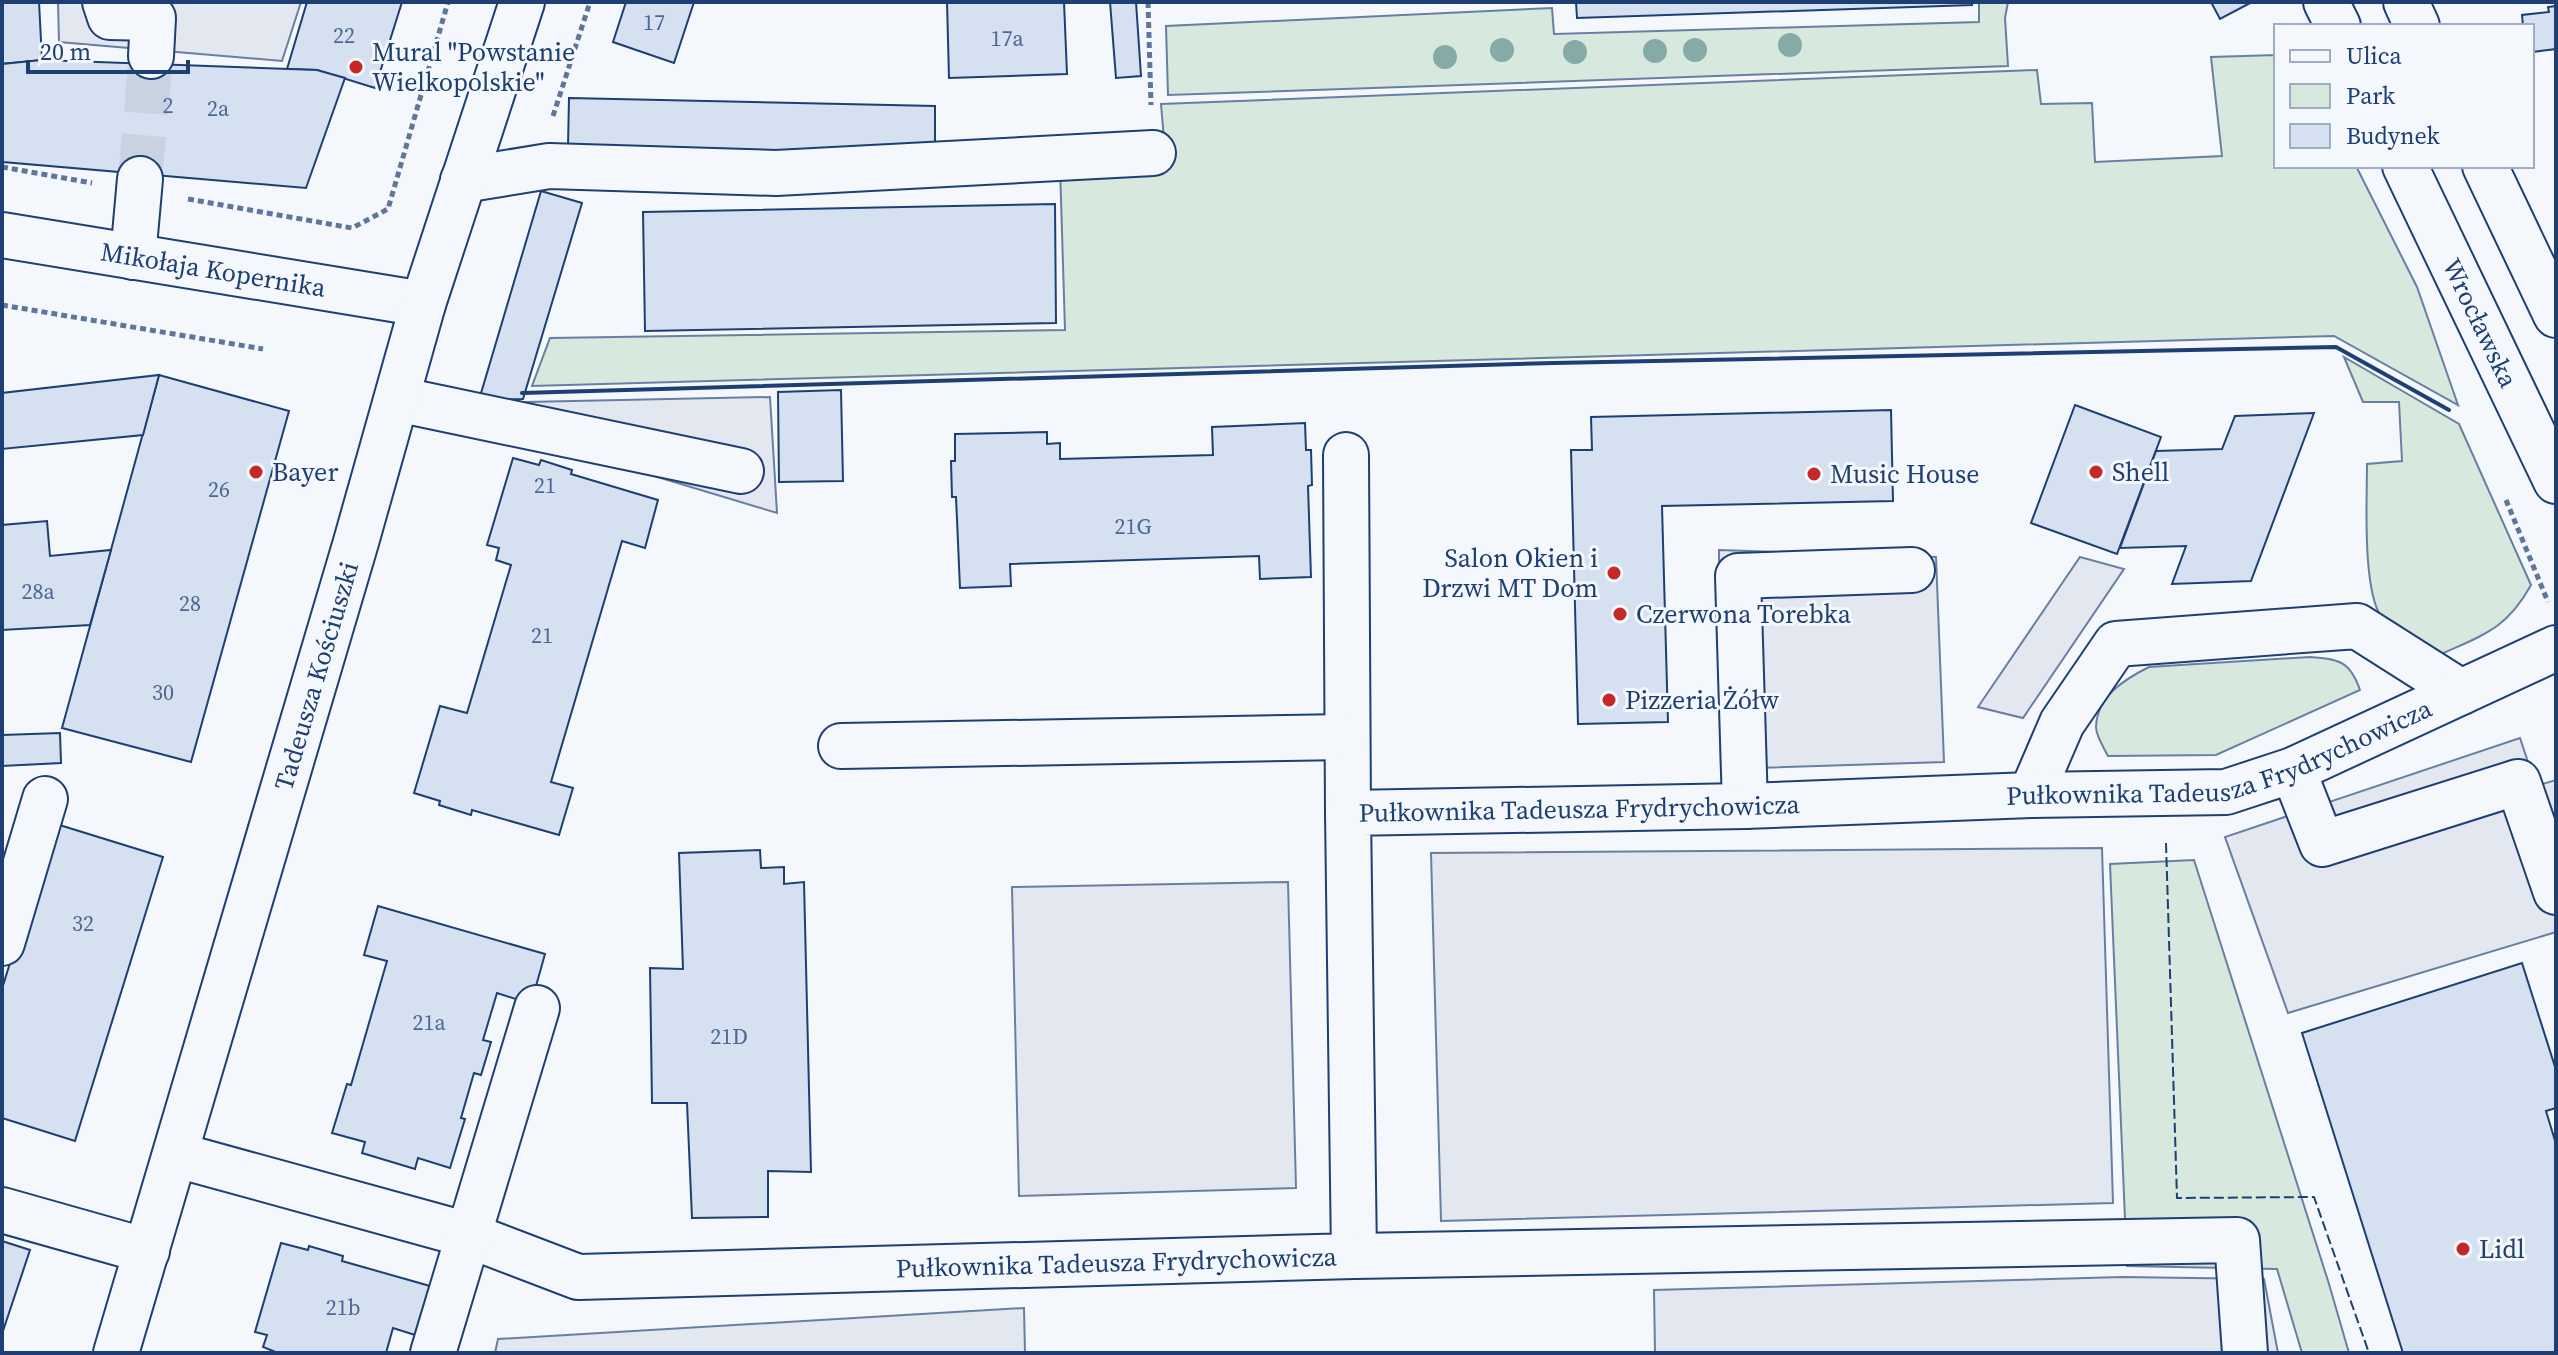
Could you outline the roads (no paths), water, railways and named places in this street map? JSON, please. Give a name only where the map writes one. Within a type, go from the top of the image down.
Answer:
[{"type":"street","points":[[105,2],[110,17],[153,18],[151,56]]},
{"type":"street","name":"Tadeusza Kościuszki","points":[[116,1353],[177,1155],[423,304],[522,2]]},
{"type":"street","points":[[2326,2],[2337,24]]},
{"type":"street","points":[[2406,2],[2416,24]]},
{"type":"street","points":[[463,180],[549,166],[776,173],[1153,153]]},
{"type":"street","name":"Wrocławska","points":[[2406,168],[2556,481]]},
{"type":"street","points":[[2486,168],[2556,315]]},
{"type":"street","points":[[133,257],[140,179]]},
{"type":"street","name":"Mikołaja Kopernika","points":[[2,235],[423,304]]},
{"type":"street","points":[[397,399],[741,471]]},
{"type":"street","points":[[1346,455],[1348,813]]},
{"type":"street","points":[[1745,806],[1738,576],[1912,570]]},
{"type":"street","points":[[2031,795],[2062,723],[2116,644],[2357,626],[2461,692]]},
{"type":"street","name":"Pułkownika Tadeusza Frydrychowicza","points":[[177,1155],[468,1235],[578,1277],[1354,1256],[1348,813],[1745,806],[2031,795],[2226,792],[2293,770],[2556,648]]},
{"type":"street","points":[[841,746],[1346,737]]},
{"type":"street","points":[[2293,770],[2322,844],[2518,782],[2556,892]]},
{"type":"street","points":[[2,943],[45,799]]},
{"type":"street","points":[[433,1353],[537,1008]]},
{"type":"street","points":[[2,1210],[147,1251]]},
{"type":"street","points":[[1354,1256],[2237,1240],[2245,1353]]},
{"type":"tunnel","points":[[140,179],[151,56]]},
{"type":"place","name":"Mural \"Powstanie Wielkopolskie\"","points":[[356,67]]},
{"type":"place","name":"Bayer","points":[[256,472]]},
{"type":"place","name":"Shell","points":[[2096,472]]},
{"type":"place","name":"Music House","points":[[1814,474]]},
{"type":"place","name":"Salon Okien i Drzwi MT Dom","points":[[1614,573]]},
{"type":"place","name":"Czerwona Torebka","points":[[1620,614]]},
{"type":"place","name":"Pizzeria Żółw","points":[[1609,700]]},
{"type":"place","name":"Lidl","points":[[2463,1249]]}]
